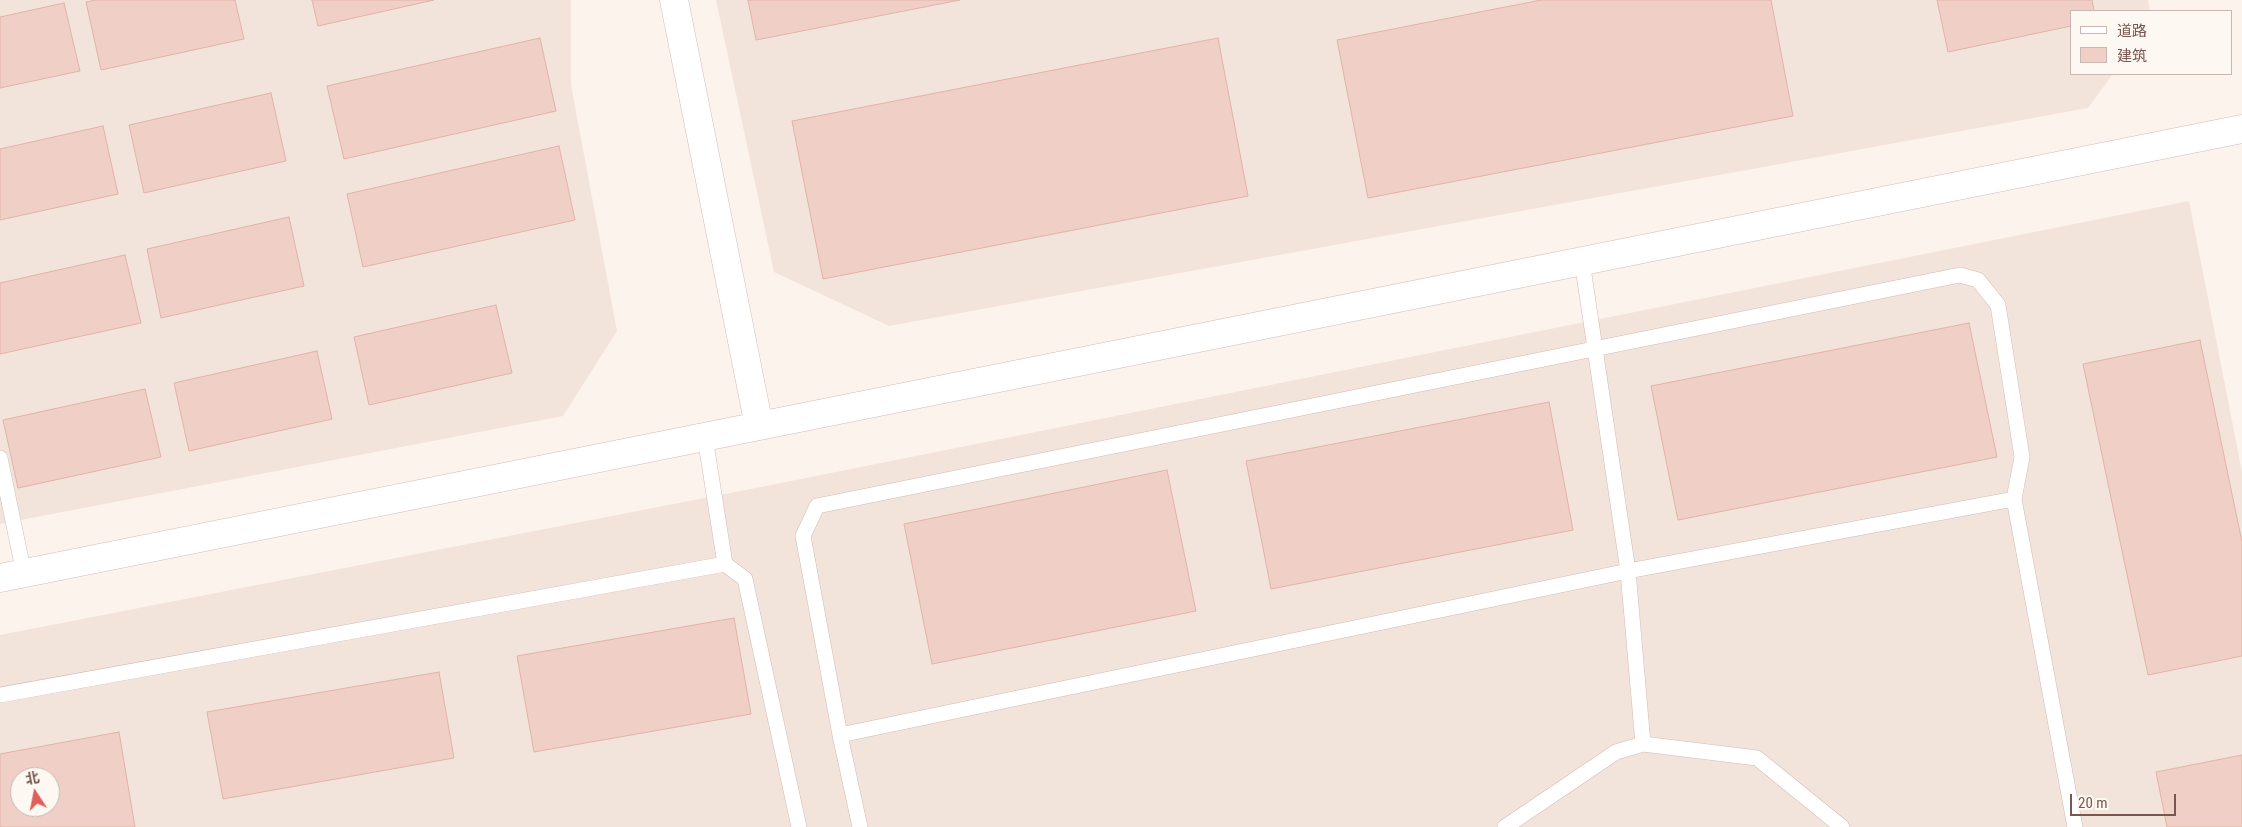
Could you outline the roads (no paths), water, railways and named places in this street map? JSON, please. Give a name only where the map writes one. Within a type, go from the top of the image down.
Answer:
[{"type":"street","points":[[674,0],[759,426]]},
{"type":"street","points":[[12,576],[2242,129]]},
{"type":"lane","points":[[1582,261],[1628,571],[1643,744]]},
{"type":"lane","points":[[860,827],[840,735],[803,536],[816,506],[1960,275],[1978,280],[1998,304],[2022,457],[2014,499],[2075,827]]},
{"type":"lane","points":[[706,437],[725,564],[744,579],[799,827]]},
{"type":"lane","points":[[0,458],[12,576]]},
{"type":"lane","points":[[840,735],[1628,571],[2014,499]]},
{"type":"lane","points":[[0,695],[725,564]]},
{"type":"lane","points":[[1505,827],[1616,752],[1643,744],[1757,758],[1842,827]]}]
